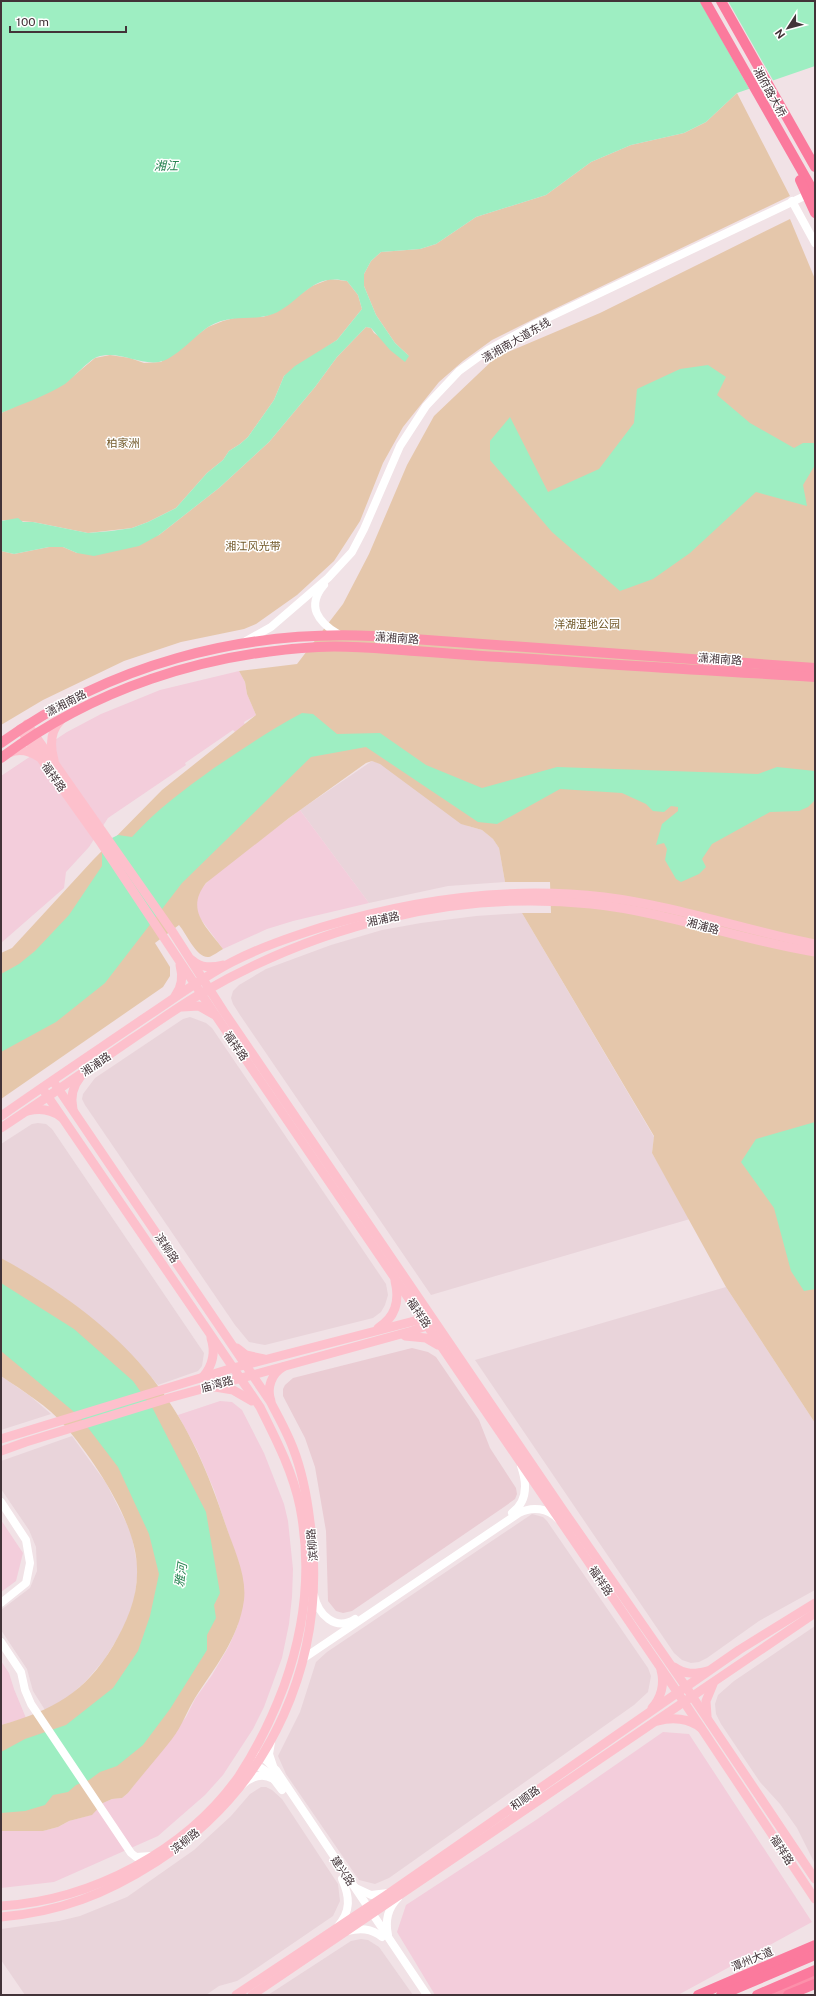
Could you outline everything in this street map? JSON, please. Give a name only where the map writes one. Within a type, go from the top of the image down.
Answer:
[{"type":"highway","name":"湘府路大桥","points":[[705,1],[774,124],[815,193]]},
{"type":"highway","name":"湘府路大桥","points":[[721,1],[815,167]]},
{"type":"highway","points":[[768,85],[815,152]]},
{"type":"highway","points":[[774,124],[815,213]]},
{"type":"highway","name":"潭州大道","points":[[698,1995],[815,1945]]},
{"type":"highway","name":"潭州大道","points":[[721,1995],[813,1952]]},
{"type":"highway","points":[[757,1995],[815,1970]]},
{"type":"highway","points":[[788,1995],[815,1984]]},
{"type":"main road","name":"潇湘南路","points":[[1,743],[24,726],[60,704],[137,671],[211,649],[275,638],[338,634],[815,668]]},
{"type":"main road","name":"潇湘南路","points":[[3,757],[30,736],[68,715],[138,683],[192,666],[252,653],[319,647],[363,647],[595,664],[815,676]]},
{"type":"main road","points":[[61,772],[52,753],[52,736],[58,723],[68,715]]},
{"type":"main road","name":"福祥路","points":[[24,726],[44,762],[172,932],[209,989],[220,1014],[394,1276],[429,1320],[444,1351],[678,1693],[688,1699],[712,1726],[815,1880]]},
{"type":"main road","name":"福祥路","points":[[30,736],[61,772],[194,985],[220,1014],[429,1320],[686,1687],[688,1699],[704,1731],[815,1899]]},
{"type":"main road","points":[[3,757],[19,750],[38,756],[44,762]]},
{"type":"main road","name":"湘浦路","points":[[1,1116],[203,979],[232,962],[291,937],[368,913],[456,898],[511,893],[561,894],[615,899],[660,907],[776,936],[815,944]]},
{"type":"main road","name":"湘浦路","points":[[1,1128],[175,1010],[232,976],[300,945],[368,922],[463,905],[504,902],[577,903],[642,911],[815,952]]},
{"type":"main road","points":[[185,952],[198,965],[204,967],[232,962]]},
{"type":"main road","points":[[170,1001],[178,992],[182,978],[175,954]]},
{"type":"main road","points":[[175,1010],[185,1006],[199,1006],[220,1014],[220,992],[232,976]]},
{"type":"main road","points":[[76,1114],[72,1099],[72,1091],[79,1079],[88,1069]]},
{"type":"main road","name":"滨柳路","points":[[1,1906],[63,1896],[128,1870],[179,1837],[208,1811],[271,1742],[284,1716],[304,1658],[314,1595],[313,1540],[302,1478],[294,1449],[272,1406],[246,1365],[53,1081]]},
{"type":"main road","name":"滨柳路","points":[[1,1917],[22,1915],[72,1904],[125,1882],[176,1850],[220,1811],[240,1787],[255,1759],[273,1717],[294,1660],[305,1607],[306,1582],[304,1532],[300,1506],[278,1442],[261,1411],[240,1378],[42,1088]]},
{"type":"main road","points":[[21,1115],[29,1111],[42,1110],[54,1113],[65,1121]]},
{"type":"main road","points":[[366,1334],[383,1325],[390,1319],[395,1310],[398,1300],[394,1276]]},
{"type":"main road","name":"庙湾路","points":[[1,1439],[233,1368],[366,1334],[429,1320]]},
{"type":"main road","name":"庙湾路","points":[[1,1451],[26,1442],[208,1387],[393,1336],[429,1320]]},
{"type":"main road","points":[[203,1377],[210,1369],[213,1361],[212,1342],[209,1333]]},
{"type":"main road","points":[[393,1336],[426,1338],[432,1340],[444,1351]]},
{"type":"main road","points":[[227,1338],[238,1349],[255,1358],[279,1356]]},
{"type":"main road","points":[[272,1406],[269,1397],[271,1383],[279,1370],[286,1365]]},
{"type":"main road","points":[[208,1387],[222,1387],[232,1390],[252,1400],[261,1411]]},
{"type":"main road","name":"和顺路","points":[[236,1995],[367,1912],[392,1891],[646,1714],[815,1603]]},
{"type":"main road","name":"和顺路","points":[[367,1912],[402,1895],[815,1613]]},
{"type":"main road","points":[[667,1659],[684,1673],[699,1673],[716,1667]]},
{"type":"main road","points":[[646,1714],[656,1702],[662,1688],[663,1679],[657,1662]]},
{"type":"main road","points":[[712,1726],[706,1713],[706,1701],[710,1689],[717,1680]]},
{"type":"main road","points":[[653,1723],[677,1719],[694,1723],[704,1731]]},
{"type":"main road","name":"和顺路","points":[[252,1995],[341,1929]]},
{"type":"main road","name":"潭州大道","points":[[710,1995],[813,1952]]},
{"type":"main road","points":[[777,1995],[815,1979]]},
{"type":"street","name":"潇湘南大道东线","points":[[240,644],[271,627],[341,566],[352,552],[364,529],[400,446],[410,429],[437,393],[459,371],[488,350],[537,323],[815,193]]},
{"type":"street","name":"潇湘南大道东线","points":[[338,634],[319,619],[315,605],[317,596],[326,583],[346,564],[359,545],[399,454],[410,434],[436,400],[460,375],[486,355],[544,323],[793,203]]},
{"type":"street","points":[[793,203],[815,243]]},
{"type":"street","points":[[314,1595],[318,1608],[328,1618],[340,1624],[352,1620],[518,1507],[522,1501],[526,1486],[519,1461]]},
{"type":"street","points":[[1,1502],[26,1540],[30,1563],[26,1583],[1,1602]]},
{"type":"street","points":[[1,1508],[23,1541],[28,1562],[24,1581],[1,1599]]},
{"type":"street","points":[[304,1658],[519,1513],[527,1509],[542,1510],[554,1515],[561,1522]]},
{"type":"street","points":[[1,1642],[21,1672],[22,1686]]},
{"type":"street","points":[[1,1648],[18,1673],[22,1686],[31,1704],[129,1854],[130,1863],[128,1870]]},
{"type":"street","points":[[271,1742],[269,1754],[276,1770]]},
{"type":"street","points":[[255,1759],[276,1780],[346,1880],[360,1891],[372,1895],[385,1894],[392,1891]]},
{"type":"street","name":"建兴路","points":[[255,1759],[276,1770],[367,1912],[393,1944],[427,1995]]},
{"type":"street","points":[[240,1787],[255,1776],[266,1776],[276,1780]]},
{"type":"street","points":[[129,1854],[136,1857],[151,1856]]},
{"type":"street","points":[[346,1880],[349,1903],[341,1929],[366,1929],[376,1932],[382,1938]]},
{"type":"street","points":[[393,1944],[387,1929],[387,1917],[392,1905],[402,1895]]},
{"type":"street","points":[[367,1912],[382,1938],[420,1995]]},
{"type":"shaded area","points":[[239,671],[245,682],[247,694],[256,715],[244,722],[245,725],[235,732],[233,730],[185,763],[186,765],[108,818],[89,847],[66,872],[64,888],[1,943],[1,776],[67,732],[101,714],[160,690]]},
{"type":"shaded area","points":[[372,761],[380,763],[468,826],[482,830],[493,839],[499,848],[505,882],[448,886],[369,903],[300,810]]},
{"type":"shaded area","points":[[300,810],[369,903],[293,921],[267,929],[223,949],[197,914],[196,903],[199,891],[216,873]]},
{"type":"shaded area","points":[[522,913],[654,1137],[652,1153],[690,1219],[431,1295],[240,1015],[231,998],[233,991],[239,985],[266,969],[331,945],[382,930],[476,916]]},
{"type":"shaded area","points":[[190,1017],[206,1023],[212,1028],[386,1284],[388,1295],[385,1305],[381,1312],[373,1318],[265,1345],[249,1342],[235,1325],[85,1105],[82,1099],[83,1094],[95,1078],[183,1019]]},
{"type":"shaded area","points":[[32,1124],[46,1124],[52,1129],[204,1353],[202,1366],[198,1371],[158,1385],[136,1359],[80,1309],[58,1293],[1,1258],[1,1144]]},
{"type":"shaded area","points":[[726,1287],[815,1423],[815,1590],[759,1621],[707,1658],[699,1662],[691,1663],[682,1660],[674,1653],[475,1360]]},
{"type":"shaded area","points":[[412,1348],[428,1352],[436,1357],[479,1420],[490,1448],[516,1488],[517,1494],[515,1499],[504,1507],[352,1611],[343,1613],[336,1611],[328,1601],[326,1531],[315,1467],[305,1438],[283,1396],[283,1389],[285,1385],[293,1378]]},
{"type":"shaded area","points":[[1,1376],[30,1396],[51,1414],[1,1430]]},
{"type":"shaded area","points":[[220,1401],[232,1402],[242,1410],[264,1453],[284,1504],[288,1521],[293,1569],[289,1624],[282,1658],[264,1707],[253,1729],[223,1775],[205,1795],[158,1836],[54,1882],[1,1888],[1,1831],[43,1831],[58,1827],[69,1821],[91,1815],[103,1803],[112,1799],[122,1798],[128,1793],[186,1717],[195,1699],[212,1675],[229,1646],[238,1625],[235,1553],[214,1490],[197,1450],[178,1415]]},
{"type":"shaded area","points":[[72,1436],[106,1483],[131,1532],[138,1569],[134,1603],[122,1631],[104,1660],[85,1682],[67,1698],[45,1710],[33,1691],[27,1669],[1,1630],[1,1610],[30,1588],[37,1571],[36,1547],[29,1530],[1,1489],[1,1461]]},
{"type":"shaded area","points":[[532,1514],[543,1517],[547,1521],[648,1668],[651,1676],[648,1692],[634,1705],[389,1878],[375,1884],[359,1880],[286,1774],[278,1756],[300,1712],[316,1662],[327,1652]]},
{"type":"shaded area","points":[[1,1520],[23,1553],[16,1581],[1,1592]]},
{"type":"shaded area","points":[[815,1626],[815,1864],[797,1828],[780,1804],[760,1782],[721,1724],[716,1714],[715,1704],[718,1695],[734,1681]]},
{"type":"shaded area","points":[[1,1661],[9,1673],[26,1718],[1,1725]]},
{"type":"shaded area","points":[[663,1732],[689,1734],[812,1922],[678,1995],[435,1995],[397,1932],[406,1905],[536,1820]]},
{"type":"shaded area","points":[[261,1787],[266,1787],[272,1790],[282,1799],[338,1884],[340,1901],[333,1916],[237,1981],[219,1986],[206,1995],[25,1995],[1,1960],[1,1929],[59,1921],[80,1916],[127,1897],[194,1850],[231,1816],[250,1794]]},
{"type":"shaded area","points":[[361,1939],[368,1940],[379,1947],[413,1995],[268,1995],[351,1941]]},
{"type":"green space","name":"湘江风光带","points":[[737,93],[790,196],[492,340],[463,361],[439,382],[403,427],[383,463],[360,521],[334,561],[297,595],[256,624],[244,629],[181,642],[124,661],[43,700],[1,725],[1,551],[14,554],[49,547],[63,547],[77,553],[159,535],[219,488],[269,442],[315,387],[337,357],[366,327],[371,328],[374,333],[409,356],[395,343],[376,315],[364,286],[364,274],[371,261],[381,252],[420,249],[436,244],[476,217],[546,195],[591,162],[631,145],[684,133],[706,122]]},
{"type":"green space","name":"洋湖湿地公园","points":[[790,219],[815,279],[815,1423],[726,1287],[652,1153],[654,1136],[522,913],[551,913],[550,882],[505,882],[499,848],[493,839],[482,830],[461,824],[380,764],[372,761],[366,763],[289,818],[206,883],[197,901],[200,918],[223,949],[209,957],[205,957],[196,950],[179,925],[155,943],[170,967],[170,976],[163,987],[1,1099],[1,953],[12,948],[93,860],[162,790],[256,715],[247,694],[245,682],[239,671],[297,664],[343,604],[369,554],[407,465],[434,416],[496,357],[600,313]]},
{"type":"green space","name":"柏家洲","points":[[330,279],[347,281],[358,295],[362,309],[337,340],[284,376],[274,400],[248,437],[229,451],[223,460],[207,473],[176,508],[132,528],[88,533],[33,522],[1,521],[1,413],[64,384],[95,358],[110,355],[130,358],[144,363],[161,362],[208,327],[238,317],[263,317],[274,313],[312,286]]},
{"type":"green space","points":[[1,1258],[23,1270],[66,1298],[107,1330],[143,1367],[158,1386],[189,1434],[205,1469],[239,1561],[244,1590],[244,1600],[241,1614],[232,1640],[195,1698],[176,1734],[128,1793],[122,1798],[112,1799],[103,1803],[92,1815],[69,1821],[58,1827],[43,1831],[1,1831],[1,1725],[52,1706],[79,1688],[91,1676],[113,1646],[123,1628],[134,1599],[137,1569],[135,1551],[130,1532],[112,1493],[101,1474],[65,1426],[51,1412],[35,1399],[1,1376]]},
{"type":"water","name":"湘江","points":[[1,1],[815,1],[815,66],[737,93],[706,122],[684,133],[631,145],[591,162],[546,195],[476,217],[436,244],[420,249],[381,252],[371,261],[364,274],[364,286],[376,315],[395,343],[409,356],[405,362],[390,350],[371,328],[366,327],[337,357],[315,387],[269,442],[219,488],[159,535],[139,546],[94,556],[77,553],[63,547],[49,547],[14,554],[1,551],[1,521],[18,518],[23,522],[33,522],[88,533],[132,528],[176,508],[207,473],[223,460],[229,451],[248,437],[274,400],[284,376],[295,366],[337,340],[362,309],[358,295],[347,281],[335,279],[324,281],[307,290],[291,303],[273,314],[225,320],[208,327],[178,352],[165,360],[159,362],[144,362],[113,355],[97,357],[65,384],[42,396],[1,413]]},
{"type":"water","points":[[708,365],[726,377],[717,395],[750,423],[794,448],[803,443],[815,443],[815,465],[803,485],[807,506],[756,492],[690,553],[653,579],[620,591],[552,532],[490,460],[490,441],[510,417],[548,492],[599,469],[634,423],[637,389],[680,369]]},
{"type":"water","points":[[302,713],[313,714],[337,734],[380,733],[426,765],[482,788],[557,767],[758,774],[777,767],[815,771],[815,800],[808,807],[799,811],[770,812],[712,844],[702,859],[706,867],[699,874],[681,882],[676,879],[665,860],[667,849],[664,843],[656,845],[662,824],[678,811],[678,807],[671,806],[664,812],[653,811],[646,804],[622,793],[560,789],[497,824],[478,822],[366,747],[311,757],[182,883],[105,983],[56,1022],[1,1052],[1,974],[19,964],[35,951],[69,915],[102,866],[102,852],[112,838],[118,835],[132,837],[161,809],[203,776],[257,739]]},
{"type":"water","points":[[815,1122],[815,1289],[804,1291],[791,1271],[774,1208],[741,1162],[756,1139]]},
{"type":"water","name":"雅河","points":[[1,1283],[74,1329],[133,1381],[153,1409],[206,1512],[220,1593],[214,1605],[216,1618],[207,1635],[207,1650],[170,1709],[143,1745],[117,1766],[100,1772],[89,1780],[76,1785],[68,1792],[53,1795],[45,1805],[25,1811],[1,1813],[1,1752],[25,1739],[66,1725],[113,1688],[138,1651],[150,1616],[159,1574],[149,1534],[118,1467],[79,1416],[1,1351]]},
{"type":"pier","points":[[700,1],[728,1],[774,82],[750,90]]}]
